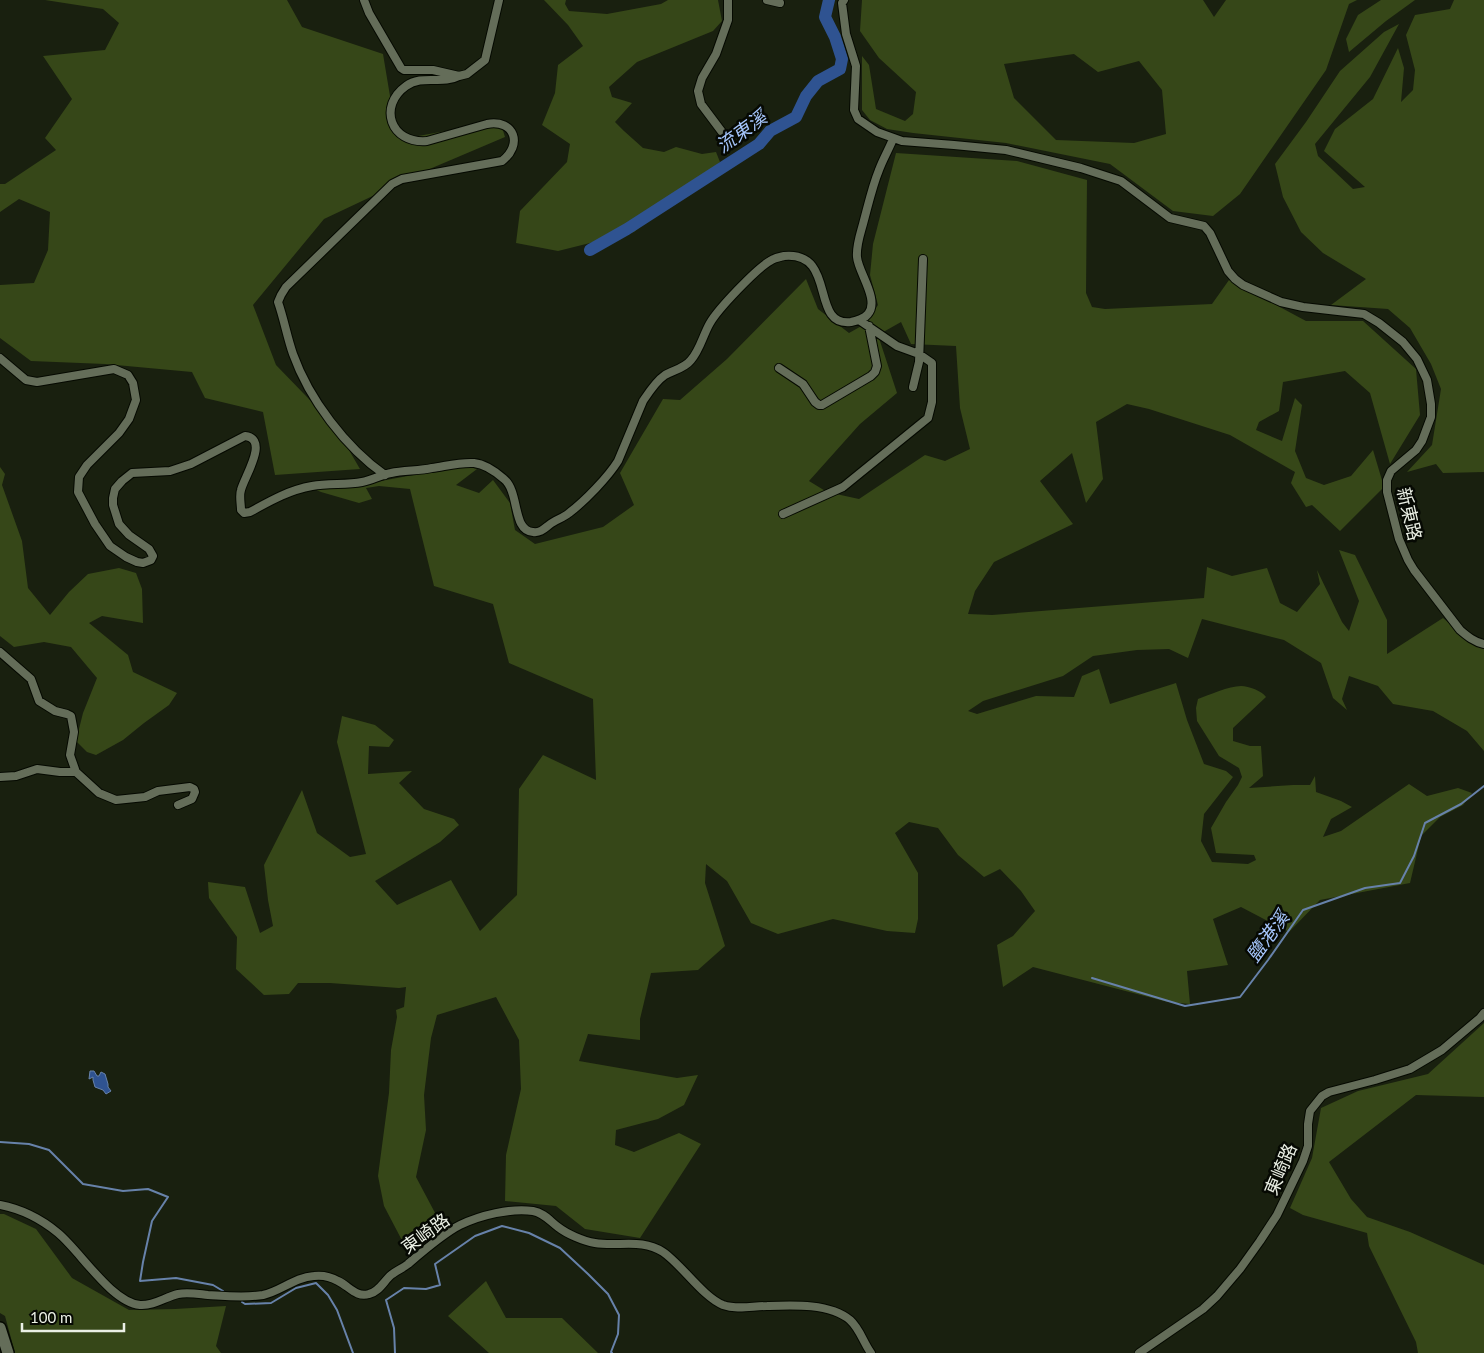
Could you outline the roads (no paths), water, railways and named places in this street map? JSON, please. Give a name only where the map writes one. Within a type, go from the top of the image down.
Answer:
[{"type":"street","points":[[364,0],[401,68],[404,70],[433,70],[459,76]]},
{"type":"street","points":[[385,475],[360,454],[315,401],[293,355],[278,302],[286,287],[392,184],[402,179],[502,161],[507,158],[514,137],[512,131],[501,123],[487,124],[418,142],[408,140],[395,130],[391,116],[391,108],[395,97],[408,84],[417,80],[452,79],[467,74],[485,60],[499,0]]},
{"type":"street","points":[[728,0],[728,20],[716,54],[702,78],[698,90],[701,104],[731,144]]},
{"type":"street","points":[[768,0],[780,2]]},
{"type":"street","name":"新東路","points":[[844,0],[842,3],[846,34],[856,66],[854,110],[858,119],[877,132],[893,139],[916,143],[1006,150],[1081,168],[1121,181],[1170,218],[1204,226],[1210,233],[1228,271],[1243,285],[1281,302],[1303,307],[1364,314],[1404,342],[1417,359],[1426,380],[1431,417],[1422,441],[1416,450],[1392,471],[1388,480],[1387,492],[1390,506],[1399,539],[1414,570],[1460,630],[1478,643],[1484,644]]},
{"type":"street","points":[[0,358],[26,380],[37,382],[114,369],[128,375],[133,383],[136,400],[129,419],[119,433],[87,465],[79,477],[78,492],[95,524],[110,546],[136,562],[143,563],[151,560],[153,554],[149,548],[129,535],[119,524],[112,498],[115,489],[132,473],[170,471],[191,464],[245,436],[255,441],[256,449],[250,470],[240,492],[241,510],[246,513],[294,490],[314,485],[362,482],[385,475],[453,464],[475,463],[504,479],[509,484],[519,522],[526,531],[544,530],[580,504],[614,468],[643,401],[666,375],[691,361],[716,315],[769,261],[785,256],[802,258],[815,268],[819,275],[825,302],[833,316],[845,322],[852,322],[867,315],[871,309],[871,302],[857,260],[858,244],[879,170],[893,139]]},
{"type":"street","points":[[913,387],[920,354],[923,259]]},
{"type":"street","points":[[783,514],[843,487],[928,418],[932,402],[932,363],[920,354],[897,346],[859,320]]},
{"type":"street","points":[[779,368],[803,384],[815,402],[822,405],[875,372],[877,366],[869,326]]},
{"type":"street","points":[[0,652],[31,679],[39,701],[55,711],[71,716],[74,732],[70,755],[76,772],[99,793],[116,800],[145,797],[158,791],[190,786],[195,792],[192,799],[178,805]]},
{"type":"street","points":[[0,777],[16,776],[37,769],[76,772]]},
{"type":"street","name":"東崎路","points":[[1139,1353],[1203,1309],[1240,1269],[1260,1241],[1277,1214],[1303,1161],[1308,1146],[1310,1111],[1322,1096],[1329,1092],[1410,1069],[1442,1050],[1484,1013]]},
{"type":"street","name":"東崎路","points":[[0,1204],[20,1210],[36,1218],[58,1233],[119,1296],[132,1303],[141,1305],[150,1304],[178,1294],[233,1297],[264,1295],[301,1278],[312,1276],[325,1276],[338,1280],[357,1294],[372,1294],[391,1276],[459,1225],[486,1216],[521,1211],[536,1212],[549,1218],[558,1227],[570,1234],[594,1243],[643,1244],[662,1251],[720,1304],[735,1308],[817,1306],[832,1310],[849,1319],[860,1333],[871,1353]]},
{"type":"street","points":[[1,1333],[8,1353]]},
{"type":"water","points":[[90,1071],[94,1071],[97,1076],[101,1072],[105,1074],[111,1091],[106,1094],[103,1090],[95,1087],[93,1077],[89,1079]]},
{"type":"waterway","name":"流東溪","points":[[590,250],[627,229],[759,144],[770,131],[796,117],[806,96],[818,81],[840,69],[842,59],[835,37],[825,17],[829,0]]},
{"type":"waterway","name":"鹽港溪","points":[[1092,978],[1185,1006],[1240,997],[1303,910],[1365,888],[1400,883],[1414,856],[1425,823],[1461,804],[1484,786]]},
{"type":"waterway","points":[[0,1142],[29,1144],[49,1150],[83,1184],[123,1191],[148,1189],[168,1197],[152,1221],[140,1281],[176,1278],[213,1285],[223,1291]]},
{"type":"waterway","points":[[395,1353],[394,1328],[386,1300],[404,1288],[426,1289],[440,1285],[435,1264],[475,1236],[502,1226],[529,1233],[560,1248],[608,1294],[619,1315],[618,1334],[612,1353]]},
{"type":"waterway","points":[[242,1302],[245,1304],[271,1303],[296,1288],[316,1283],[328,1295],[337,1310],[353,1353]]}]
